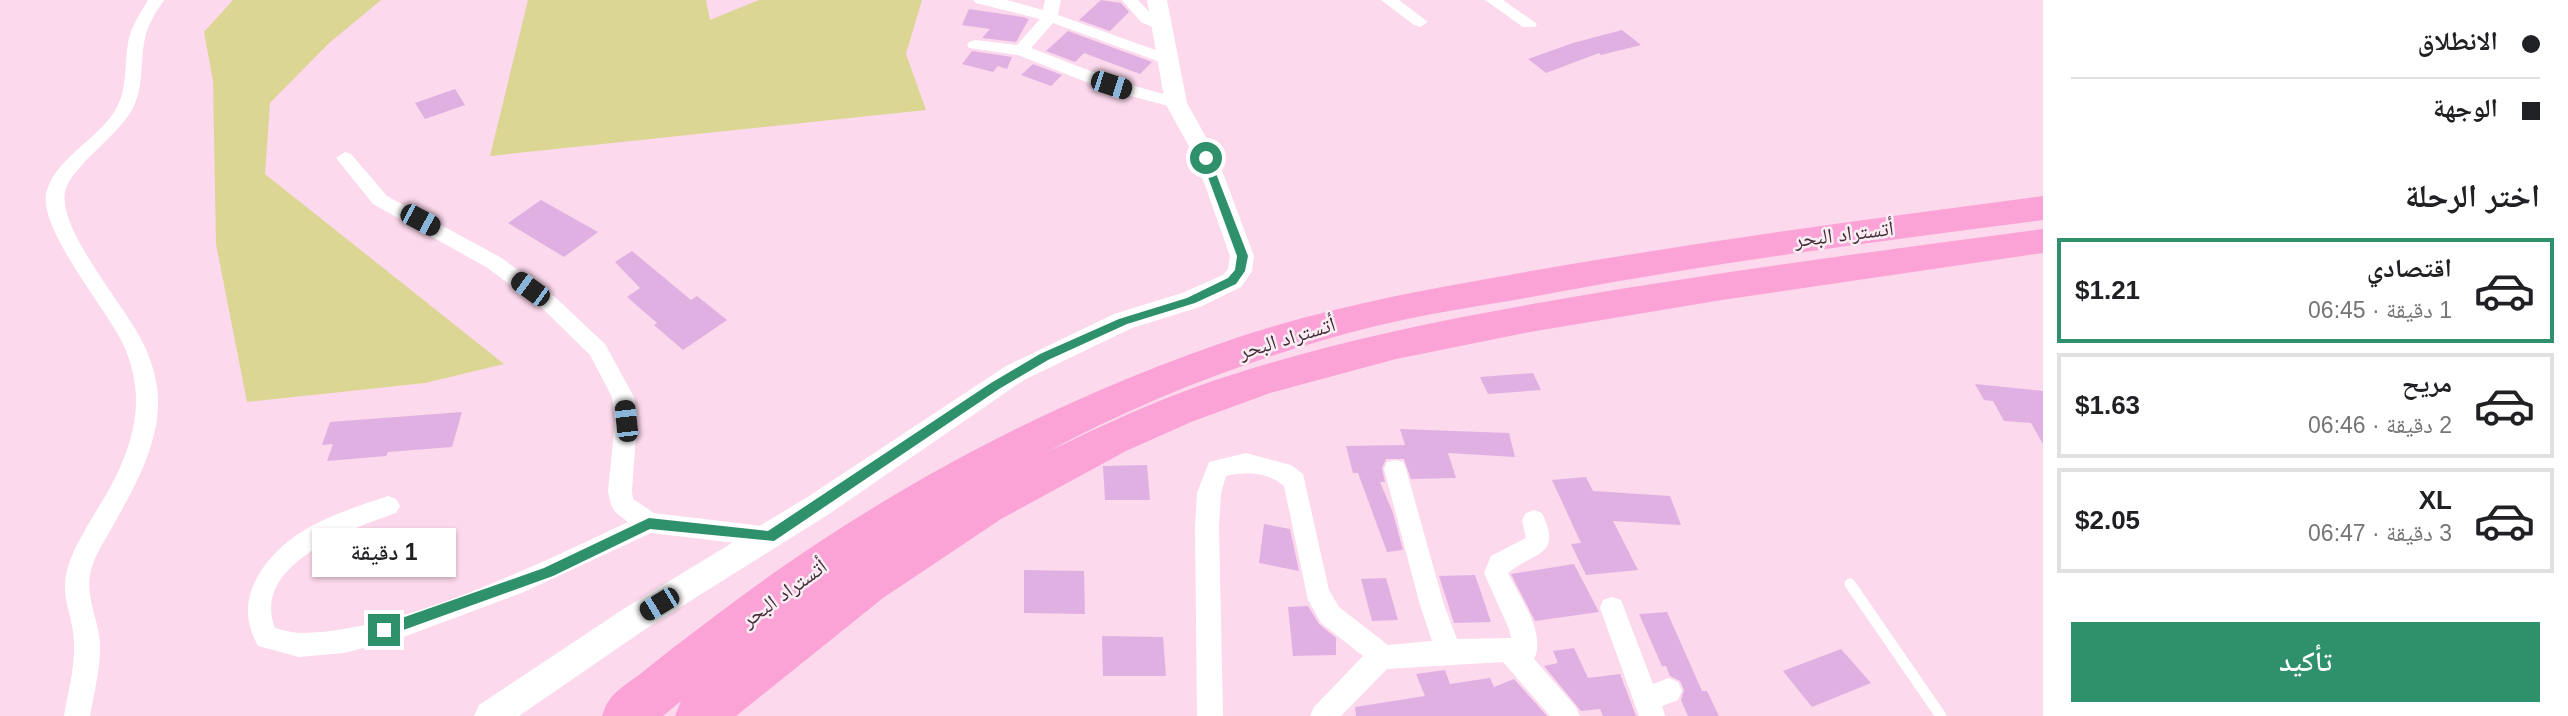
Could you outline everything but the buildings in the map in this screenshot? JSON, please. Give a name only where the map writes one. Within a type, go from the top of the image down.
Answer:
[{"type":"highway","name":"أتستراد البحر","points":[[626,716],[809,573],[928,497],[1077,416],[1203,365],[1309,330],[1404,307],[1759,245],[2043,208]]},
{"type":"highway","name":"أتستراد البحر","points":[[699,716],[844,600],[953,524],[1068,461],[1178,410],[1306,367],[1437,335],[1598,306],[2043,241]]},
{"type":"street","points":[[77,716],[87,643],[77,576],[94,537],[133,464],[141,443],[147,404],[145,381],[133,343],[72,245],[55,213],[54,201],[57,189],[74,166],[114,124],[126,105],[134,73],[136,40],[142,20],[156,0]]},
{"type":"street","points":[[1021,50],[1050,17],[1053,0]]},
{"type":"street","points":[[491,716],[636,618],[770,537],[1015,373],[1123,321],[1191,300],[1232,281],[1240,271],[1242,256],[1206,158],[1176,103],[1159,13],[1147,19],[1130,0]]},
{"type":"street","points":[[1389,0],[1420,22]]},
{"type":"street","points":[[1493,0],[1529,24]]},
{"type":"street","points":[[981,1],[993,1],[1050,17],[1166,59]]},
{"type":"street","points":[[975,45],[1021,50],[1111,85],[1176,103]]},
{"type":"street","points":[[345,158],[380,200],[493,262],[549,303],[598,350],[623,397],[626,421],[621,498],[624,505],[649,523],[770,537]]},
{"type":"street","points":[[1210,716],[1207,527],[1209,494],[1217,470],[1246,462],[1283,472],[1295,481],[1317,592],[1330,615],[1384,657]]},
{"type":"street","points":[[1395,469],[1432,605],[1448,652]]},
{"type":"street","points":[[388,506],[319,533],[286,554],[267,582],[259,605],[262,630],[267,638],[290,646],[310,647],[358,639],[523,582],[649,523]]},
{"type":"street","points":[[1323,716],[1376,661],[1384,657],[1448,652],[1524,651],[1526,645],[1522,629],[1496,573],[1500,564],[1538,543],[1538,530],[1534,520]]},
{"type":"street","points":[[1612,608],[1656,702]]},
{"type":"street","points":[[1511,652],[1567,716]]},
{"type":"lane","points":[[1850,584],[1941,716]]},
{"type":"shaded area","points":[[233,0],[381,0],[328,44],[270,103],[265,174],[504,364],[425,383],[247,402],[216,244],[213,81],[204,32]]},
{"type":"shaded area","points":[[528,0],[706,0],[710,20],[759,0],[922,0],[906,54],[926,110],[490,156]]},
{"type":"route","points":[[384,630],[548,572],[649,523],[770,537],[1015,373],[1123,321],[1191,300],[1232,281],[1240,271],[1242,256],[1206,158]]}]
